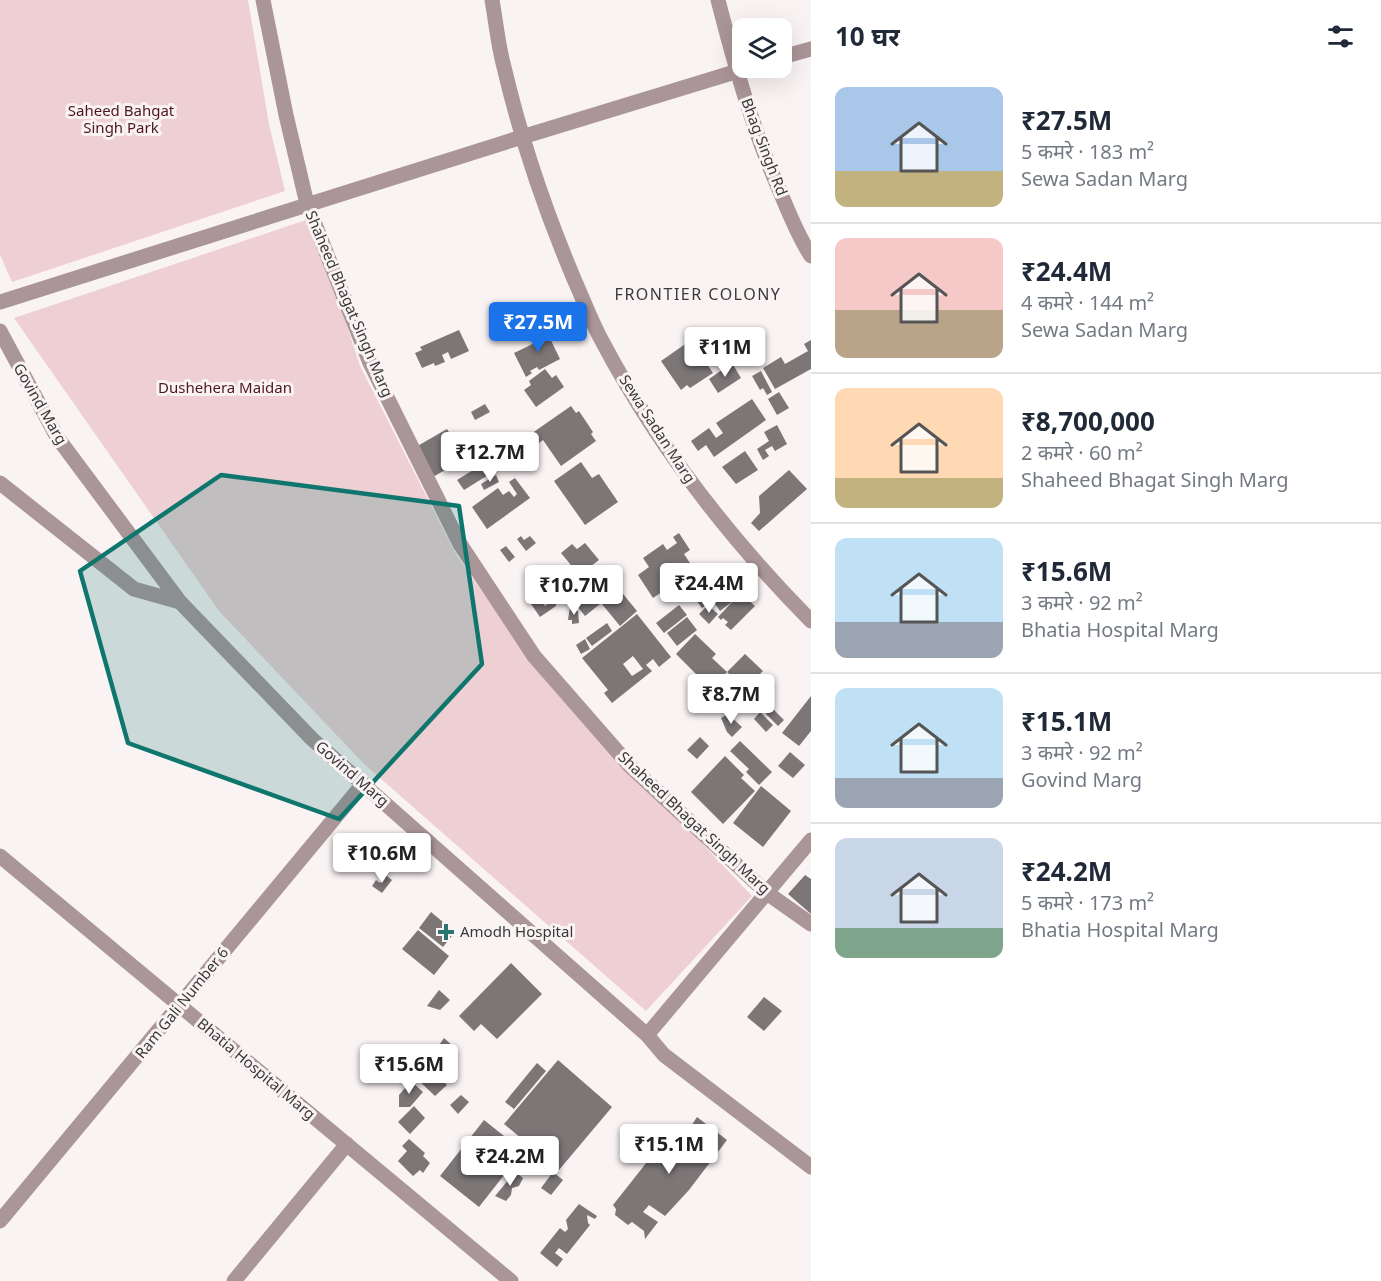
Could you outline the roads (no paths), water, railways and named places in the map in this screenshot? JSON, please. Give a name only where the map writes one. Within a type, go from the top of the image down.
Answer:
[{"type":"street","name":"Shaheed Bhagat Singh Marg","points":[[263,0],[307,204],[370,363],[460,544],[534,656],[630,766],[767,893],[811,924]]},
{"type":"street","name":"Sewa Sadan Marg","points":[[492,0],[503,65],[522,136],[554,232],[601,340],[645,414],[708,507],[769,579],[811,621]]},
{"type":"street","name":"Bhag Singh Rd","points":[[718,0],[732,40]]},
{"type":"street","points":[[792,54],[811,49]]},
{"type":"street","points":[[0,302],[522,136],[732,72]]},
{"type":"street","name":"Bhag Singh Rd","points":[[744,78],[763,153],[802,242],[811,256]]},
{"type":"street","name":"Govind Marg","points":[[0,331],[57,437],[180,602],[312,739],[647,1035],[664,1054],[811,1167]]},
{"type":"street","points":[[0,483],[134,589],[180,602]]},
{"type":"street","name":"Ram Gali Number 6","points":[[0,1221],[363,784]]},
{"type":"street","points":[[647,1035],[811,840]]},
{"type":"street","name":"Bhatia Hospital Marg","points":[[1,859],[511,1281]]},
{"type":"street","points":[[234,1281],[347,1144]]},
{"type":"place","name":"Amodh Hospital","points":[[446,932]]},
{"type":"district","name":"FRONTIER COLONY","points":[[698,294]]},
{"type":"park label","name":"Saheed Bahgat Singh Park","points":[[121,120]]},
{"type":"park label","name":"Dushehera Maidan","points":[[225,388]]}]
